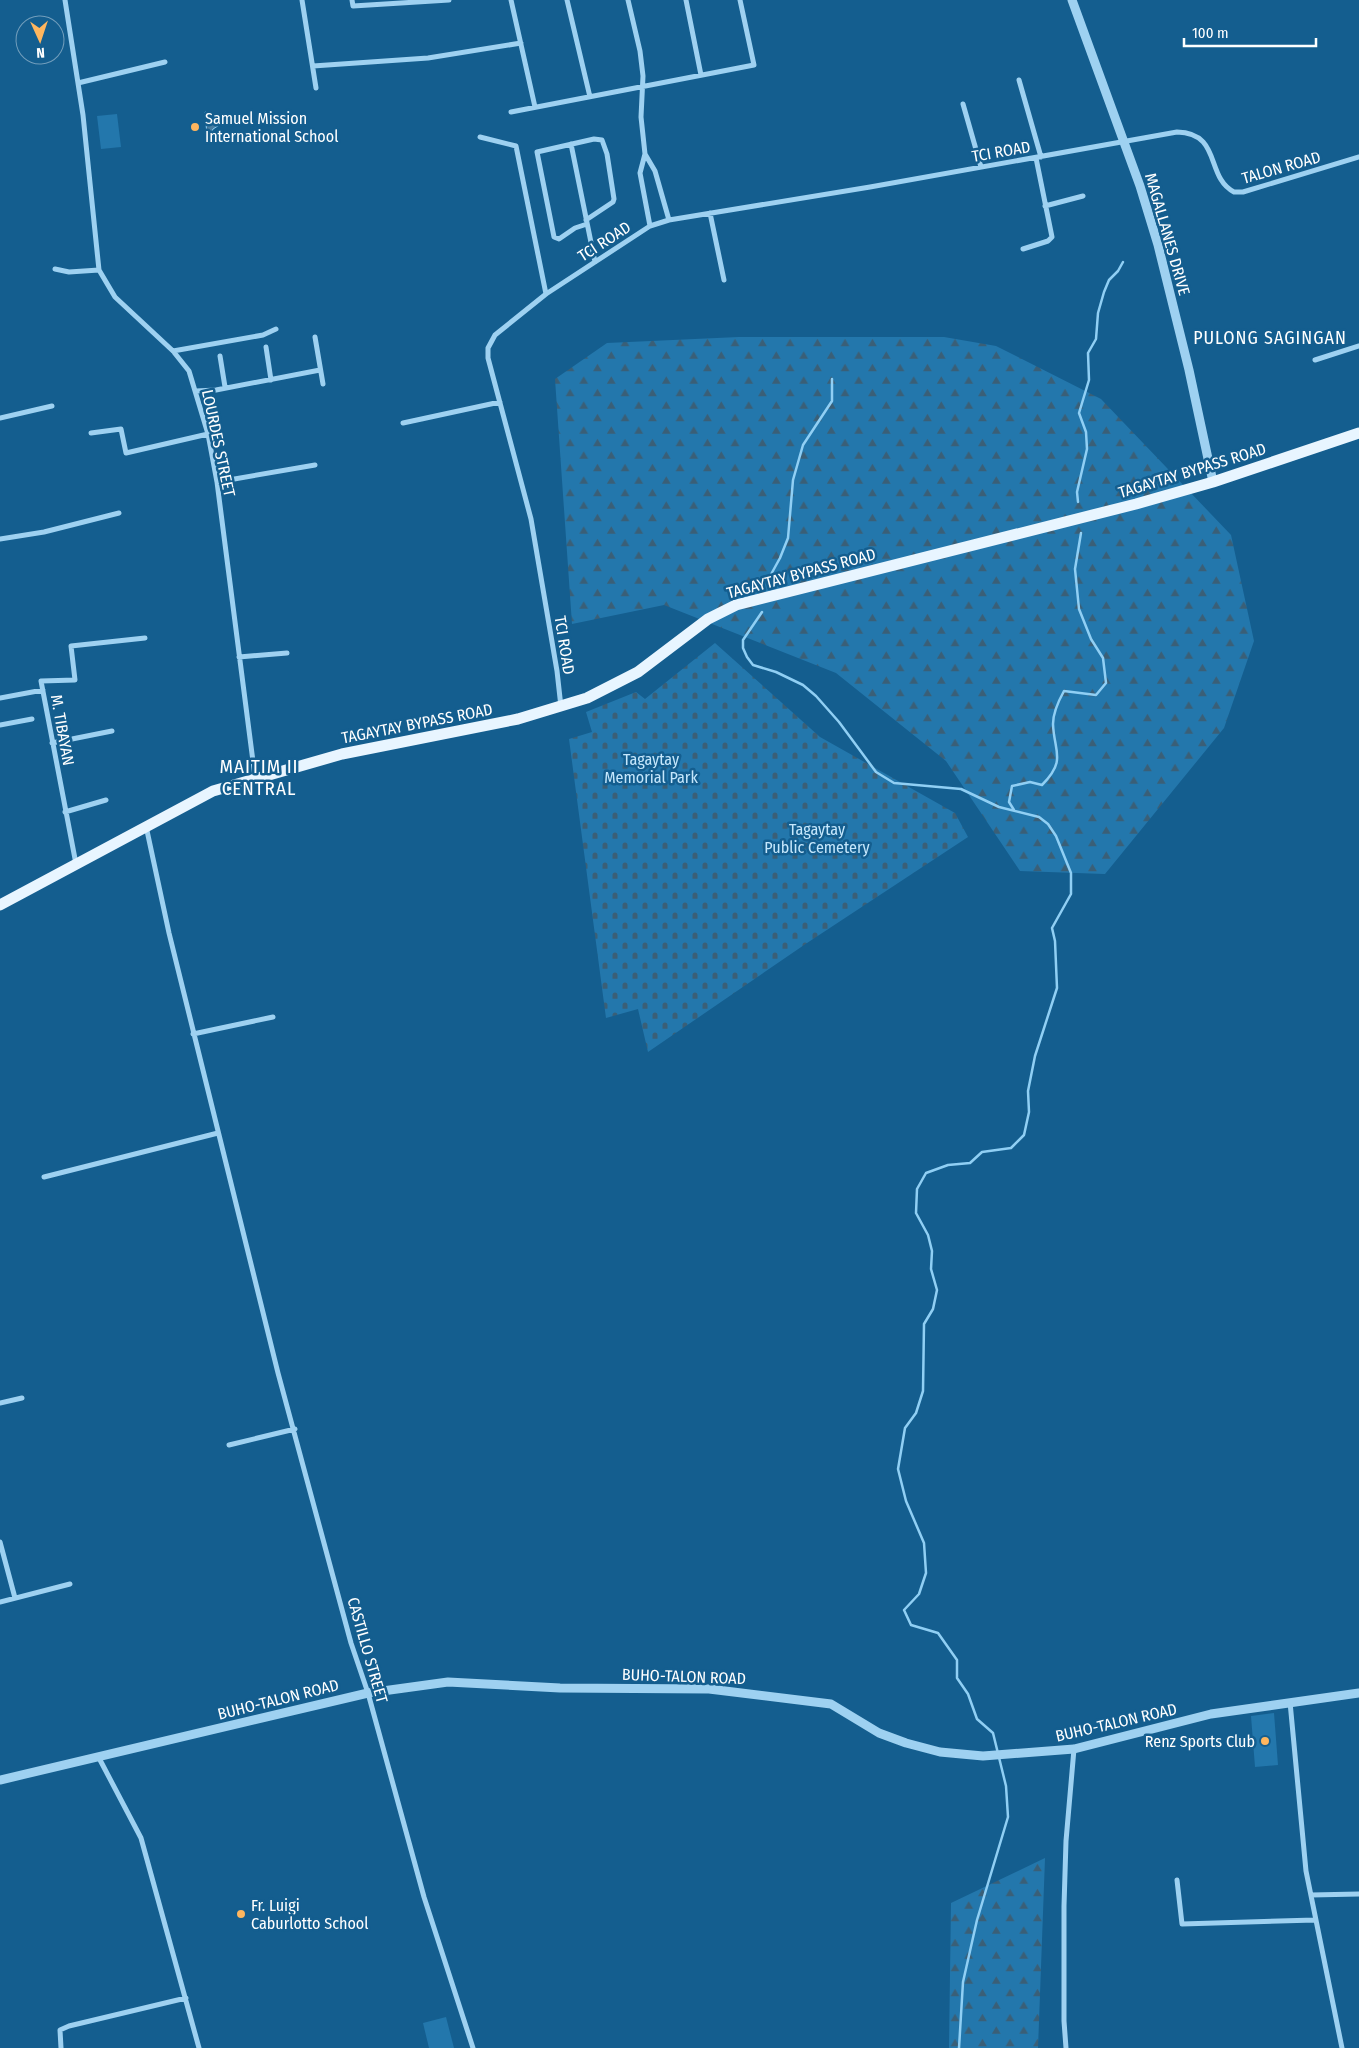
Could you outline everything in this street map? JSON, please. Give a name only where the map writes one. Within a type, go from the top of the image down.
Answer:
[{"type":"main road","name":"TAGAYTAY BYPASS ROAD","points":[[0,905],[213,790],[342,754],[503,723],[561,708],[587,698],[631,676],[708,619],[736,605],[1080,519],[1213,482],[1359,433]]},
{"type":"street","name":"LOURDES STREET","points":[[65,0],[90,173],[99,270],[115,297],[173,351],[189,372],[208,434],[255,777]]},
{"type":"street","points":[[302,0],[316,88]]},
{"type":"street","points":[[352,0],[353,6],[449,0]]},
{"type":"street","points":[[511,0],[535,107]]},
{"type":"street","points":[[567,0],[590,97]]},
{"type":"street","points":[[628,0],[640,51],[641,117],[646,154],[655,171],[669,220]]},
{"type":"street","points":[[686,0],[701,75]]},
{"type":"street","points":[[511,112],[754,65],[740,0]]},
{"type":"street","name":"MAGALLANES DRIVE","points":[[1072,0],[1122,142],[1140,186],[1158,245],[1189,370],[1213,482]]},
{"type":"street","points":[[313,66],[428,58],[521,43]]},
{"type":"street","points":[[78,83],[165,62]]},
{"type":"street","points":[[1018,80],[1039,157],[1045,206],[1052,237],[1048,242],[1023,249]]},
{"type":"street","points":[[962,104],[981,167]]},
{"type":"street","name":"TALON ROAD","points":[[1122,142],[1177,132],[1189,132],[1199,136],[1215,163],[1223,182],[1234,192],[1243,192],[1359,157]]},
{"type":"street","points":[[480,137],[516,146],[546,294]]},
{"type":"street","points":[[594,139],[602,140],[607,154],[614,199],[613,202],[587,222],[558,238],[554,237],[537,152],[594,139]]},
{"type":"street","name":"TCI ROAD","points":[[561,708],[557,671],[532,526],[488,348],[495,335],[546,294],[650,226],[669,220],[1122,142]]},
{"type":"street","points":[[571,144],[595,262]]},
{"type":"street","points":[[646,154],[640,173],[650,226]]},
{"type":"street","points":[[1045,206],[1083,196]]},
{"type":"street","points":[[710,214],[724,280]]},
{"type":"street","points":[[55,269],[69,272],[99,270]]},
{"type":"street","points":[[173,351],[263,335],[276,329]]},
{"type":"street","points":[[315,337],[322,384]]},
{"type":"street","points":[[1315,360],[1359,346]]},
{"type":"street","points":[[266,347],[271,380]]},
{"type":"street","points":[[220,356],[225,387]]},
{"type":"street","points":[[196,391],[271,380],[320,370]]},
{"type":"street","points":[[403,422],[500,402]]},
{"type":"street","points":[[0,418],[52,406]]},
{"type":"street","points":[[90,433],[121,428],[126,452],[208,434]]},
{"type":"street","points":[[216,482],[315,465]]},
{"type":"street","points":[[0,539],[44,532],[119,513]]},
{"type":"street","name":"M. TIBAYAN","points":[[76,864],[42,681],[75,680],[71,646],[145,638]]},
{"type":"street","points":[[239,658],[287,653]]},
{"type":"street","points":[[0,698],[43,690]]},
{"type":"street","points":[[0,725],[32,719]]},
{"type":"street","points":[[52,743],[112,731]]},
{"type":"street","points":[[66,812],[106,800]]},
{"type":"street","name":"CASTILLO STREET","points":[[146,826],[193,1034],[278,1373],[295,1429],[351,1643],[368,1693],[424,1897],[472,2048]]},
{"type":"street","points":[[193,1034],[273,1017]]},
{"type":"street","points":[[44,1177],[218,1133]]},
{"type":"street","points":[[0,1403],[22,1398]]},
{"type":"street","points":[[229,1445],[295,1429]]},
{"type":"street","points":[[0,1542],[16,1598]]},
{"type":"street","points":[[0,1602],[70,1584]]},
{"type":"street","name":"BUHO-TALON ROAD","points":[[0,1780],[100,1758],[368,1693],[448,1682],[560,1688],[709,1689],[831,1704],[879,1733],[906,1744],[940,1752],[983,1756],[1074,1749],[1211,1714],[1359,1693]]},
{"type":"street","points":[[1290,1702],[1303,1845],[1311,1895],[1342,2048]]},
{"type":"street","points":[[1066,2048],[1064,2031],[1064,1906],[1066,1841],[1074,1749]]},
{"type":"street","points":[[100,1758],[141,1838],[199,2048]]},
{"type":"street","points":[[1177,1880],[1182,1924],[1316,1920]]},
{"type":"street","points":[[1311,1895],[1359,1894]]},
{"type":"street","points":[[61,2048],[60,2030],[69,2026],[186,1998]]},
{"type":"green space","points":[[117,114],[121,147],[101,149],[97,116]]},
{"type":"green space","points":[[739,337],[944,337],[996,346],[1101,399],[1231,535],[1254,641],[1224,728],[1105,874],[1020,871],[946,761],[836,673],[664,605],[572,624],[555,379],[607,343]]},
{"type":"green space","name":"Tagaytay Public Cemetery","points":[[715,643],[820,737],[955,813],[968,837],[807,943],[648,1052],[638,1009],[606,1018],[569,739],[592,732],[586,712],[636,692],[645,699]]},
{"type":"green space","name":"Renz Sports Club","points":[[1274,1713],[1278,1765],[1255,1767],[1251,1716]]},
{"type":"green space","points":[[1045,1858],[1038,2048],[949,2048],[951,1903]]},
{"type":"green space","points":[[446,2017],[454,2048],[429,2048],[423,2023]]},
{"type":"water","points":[[205,112],[209,112],[212,118],[220,121],[221,124],[213,129],[210,135],[207,135]]},
{"type":"waterway","points":[[1078,502],[1077,492],[1087,449],[1086,432],[1079,413],[1089,380],[1088,353],[1096,339],[1098,313],[1104,292],[1109,280],[1118,271],[1123,262]]},
{"type":"waterway","points":[[769,578],[788,538],[793,480],[803,445],[832,401],[832,379]]},
{"type":"waterway","points":[[1014,810],[1009,802],[1012,786],[1030,782],[1042,785],[1050,776],[1057,762],[1053,720],[1064,691],[1096,695],[1106,683],[1103,658],[1091,639],[1079,609],[1075,569],[1081,533]]},
{"type":"waterway","points":[[762,612],[743,640],[743,648],[747,657],[753,665],[776,672],[803,685],[816,696],[839,722],[876,772],[894,783],[961,789],[999,807],[1039,817],[1048,824],[1056,836],[1071,873],[1071,894],[1052,928],[1055,941],[1057,988],[1035,1056],[1028,1091],[1029,1112],[1024,1135],[1011,1148],[982,1152],[970,1163],[948,1165],[926,1173],[917,1189],[916,1213],[928,1235],[932,1251],[931,1269],[937,1290],[933,1309],[924,1324],[923,1391],[916,1413],[905,1428],[898,1469],[906,1501],[924,1543],[926,1573],[919,1594],[904,1610],[911,1625],[938,1633],[957,1660],[957,1678],[968,1694],[977,1719],[993,1733],[1006,1786],[1008,1817],[977,1920],[963,1982],[959,2048]]},
{"type":"place","name":"Samuel Mission International School","points":[[195,127]]},
{"type":"place","name":"Renz Sports Club","points":[[1265,1741]]},
{"type":"place","name":"Fr. Luigi Caburlotto School","points":[[241,1914]]},
{"type":"district","name":"PULONG SAGINGAN","points":[[1270,338]]},
{"type":"district","name":"MAITIM II CENTRAL","points":[[259,777]]},
{"type":"park label","name":"Tagaytay Memorial Park","points":[[651,768]]}]
